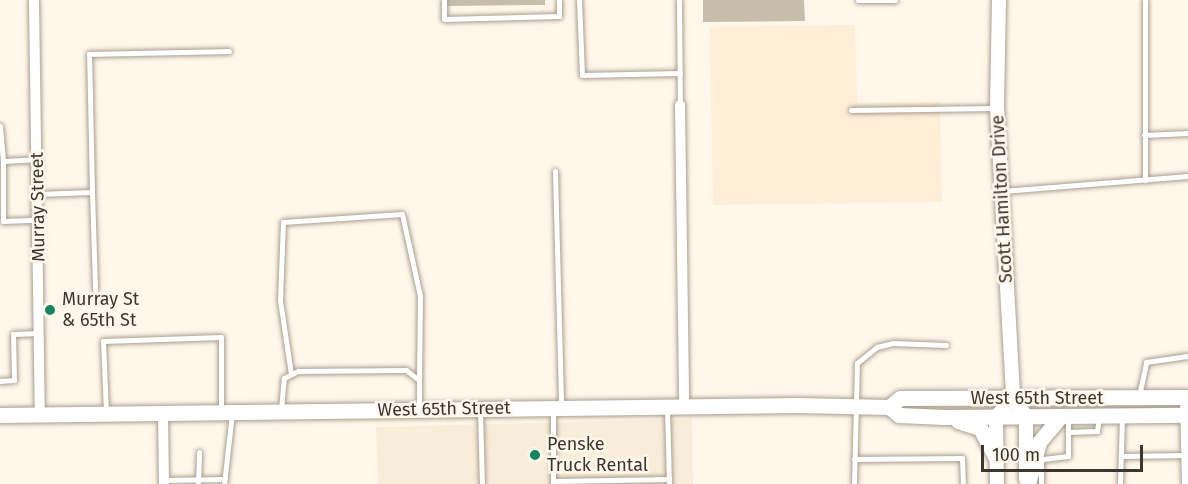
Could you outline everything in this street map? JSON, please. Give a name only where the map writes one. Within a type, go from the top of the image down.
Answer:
[{"type":"main road","name":"West 65th Street","points":[[889,407],[900,398],[1187,397]]},
{"type":"main road","name":"West 65th Street","points":[[0,415],[668,406],[889,407],[899,415],[944,417],[1187,415]]},
{"type":"main road","points":[[1027,484],[1048,425],[1065,416]]},
{"type":"main road","points":[[944,417],[980,428],[996,458]]},
{"type":"street","name":"Murray Street","points":[[34,0],[40,414]]},
{"type":"street","name":"Scott Hamilton Drive","points":[[999,0],[997,108],[1013,398]]},
{"type":"street","points":[[680,105],[684,406]]},
{"type":"street","points":[[1187,397],[1187,481]]},
{"type":"street","points":[[997,484],[996,417],[1013,398],[1026,416],[1034,460]]},
{"type":"street","points":[[163,413],[164,482]]},
{"type":"lane","points":[[444,0],[444,19],[559,16],[559,0]]},
{"type":"lane","points":[[579,0],[582,75],[680,73]]},
{"type":"lane","points":[[679,0],[680,105]]},
{"type":"lane","points":[[858,0],[895,0]]},
{"type":"lane","points":[[1145,0],[1145,180]]},
{"type":"lane","points":[[95,290],[89,54],[229,51]]},
{"type":"lane","points":[[851,110],[997,108]]},
{"type":"lane","points":[[0,126],[3,160],[2,221],[38,220]]},
{"type":"lane","points":[[1144,135],[1188,133]]},
{"type":"lane","points":[[3,160],[37,159]]},
{"type":"lane","points":[[555,171],[557,408],[553,482],[669,482],[668,406]]},
{"type":"lane","points":[[1002,191],[1188,176]]},
{"type":"lane","points":[[37,194],[92,192]]},
{"type":"lane","points":[[291,374],[280,300],[283,222],[402,214],[420,296],[419,410]]},
{"type":"lane","points":[[0,381],[14,381],[13,334],[40,333]]},
{"type":"lane","points":[[106,414],[103,340],[221,337],[226,411],[225,482],[164,482]]},
{"type":"lane","points":[[854,484],[854,406],[857,363],[867,352],[893,343],[946,345]]},
{"type":"lane","points":[[1139,397],[1146,362],[1188,356]]},
{"type":"lane","points":[[281,411],[284,378],[291,374],[406,370],[419,380]]},
{"type":"lane","points":[[480,409],[482,484]]},
{"type":"lane","points":[[1041,484],[1034,460],[1068,456],[1065,416]]},
{"type":"lane","points":[[1068,432],[1097,431],[1099,416]]},
{"type":"lane","points":[[1120,484],[1122,416]]},
{"type":"lane","points":[[198,482],[199,452]]},
{"type":"lane","points":[[1122,456],[1186,455]]},
{"type":"lane","points":[[854,459],[962,458],[963,484]]},
{"type":"shaded area","points":[[855,25],[857,103],[940,102],[942,202],[713,205],[710,27]]},
{"type":"shaded area","name":"Penske Truck Rental","points":[[692,419],[693,484],[378,484],[376,427]]},
{"type":"building","points":[[446,0],[545,0],[545,5],[446,6]]},
{"type":"building","points":[[703,0],[804,0],[805,21],[703,22]]},
{"type":"place","name":"Murray St & 65th St","points":[[50,310]]},
{"type":"place","name":"Penske Truck Rental","points":[[535,455]]}]
